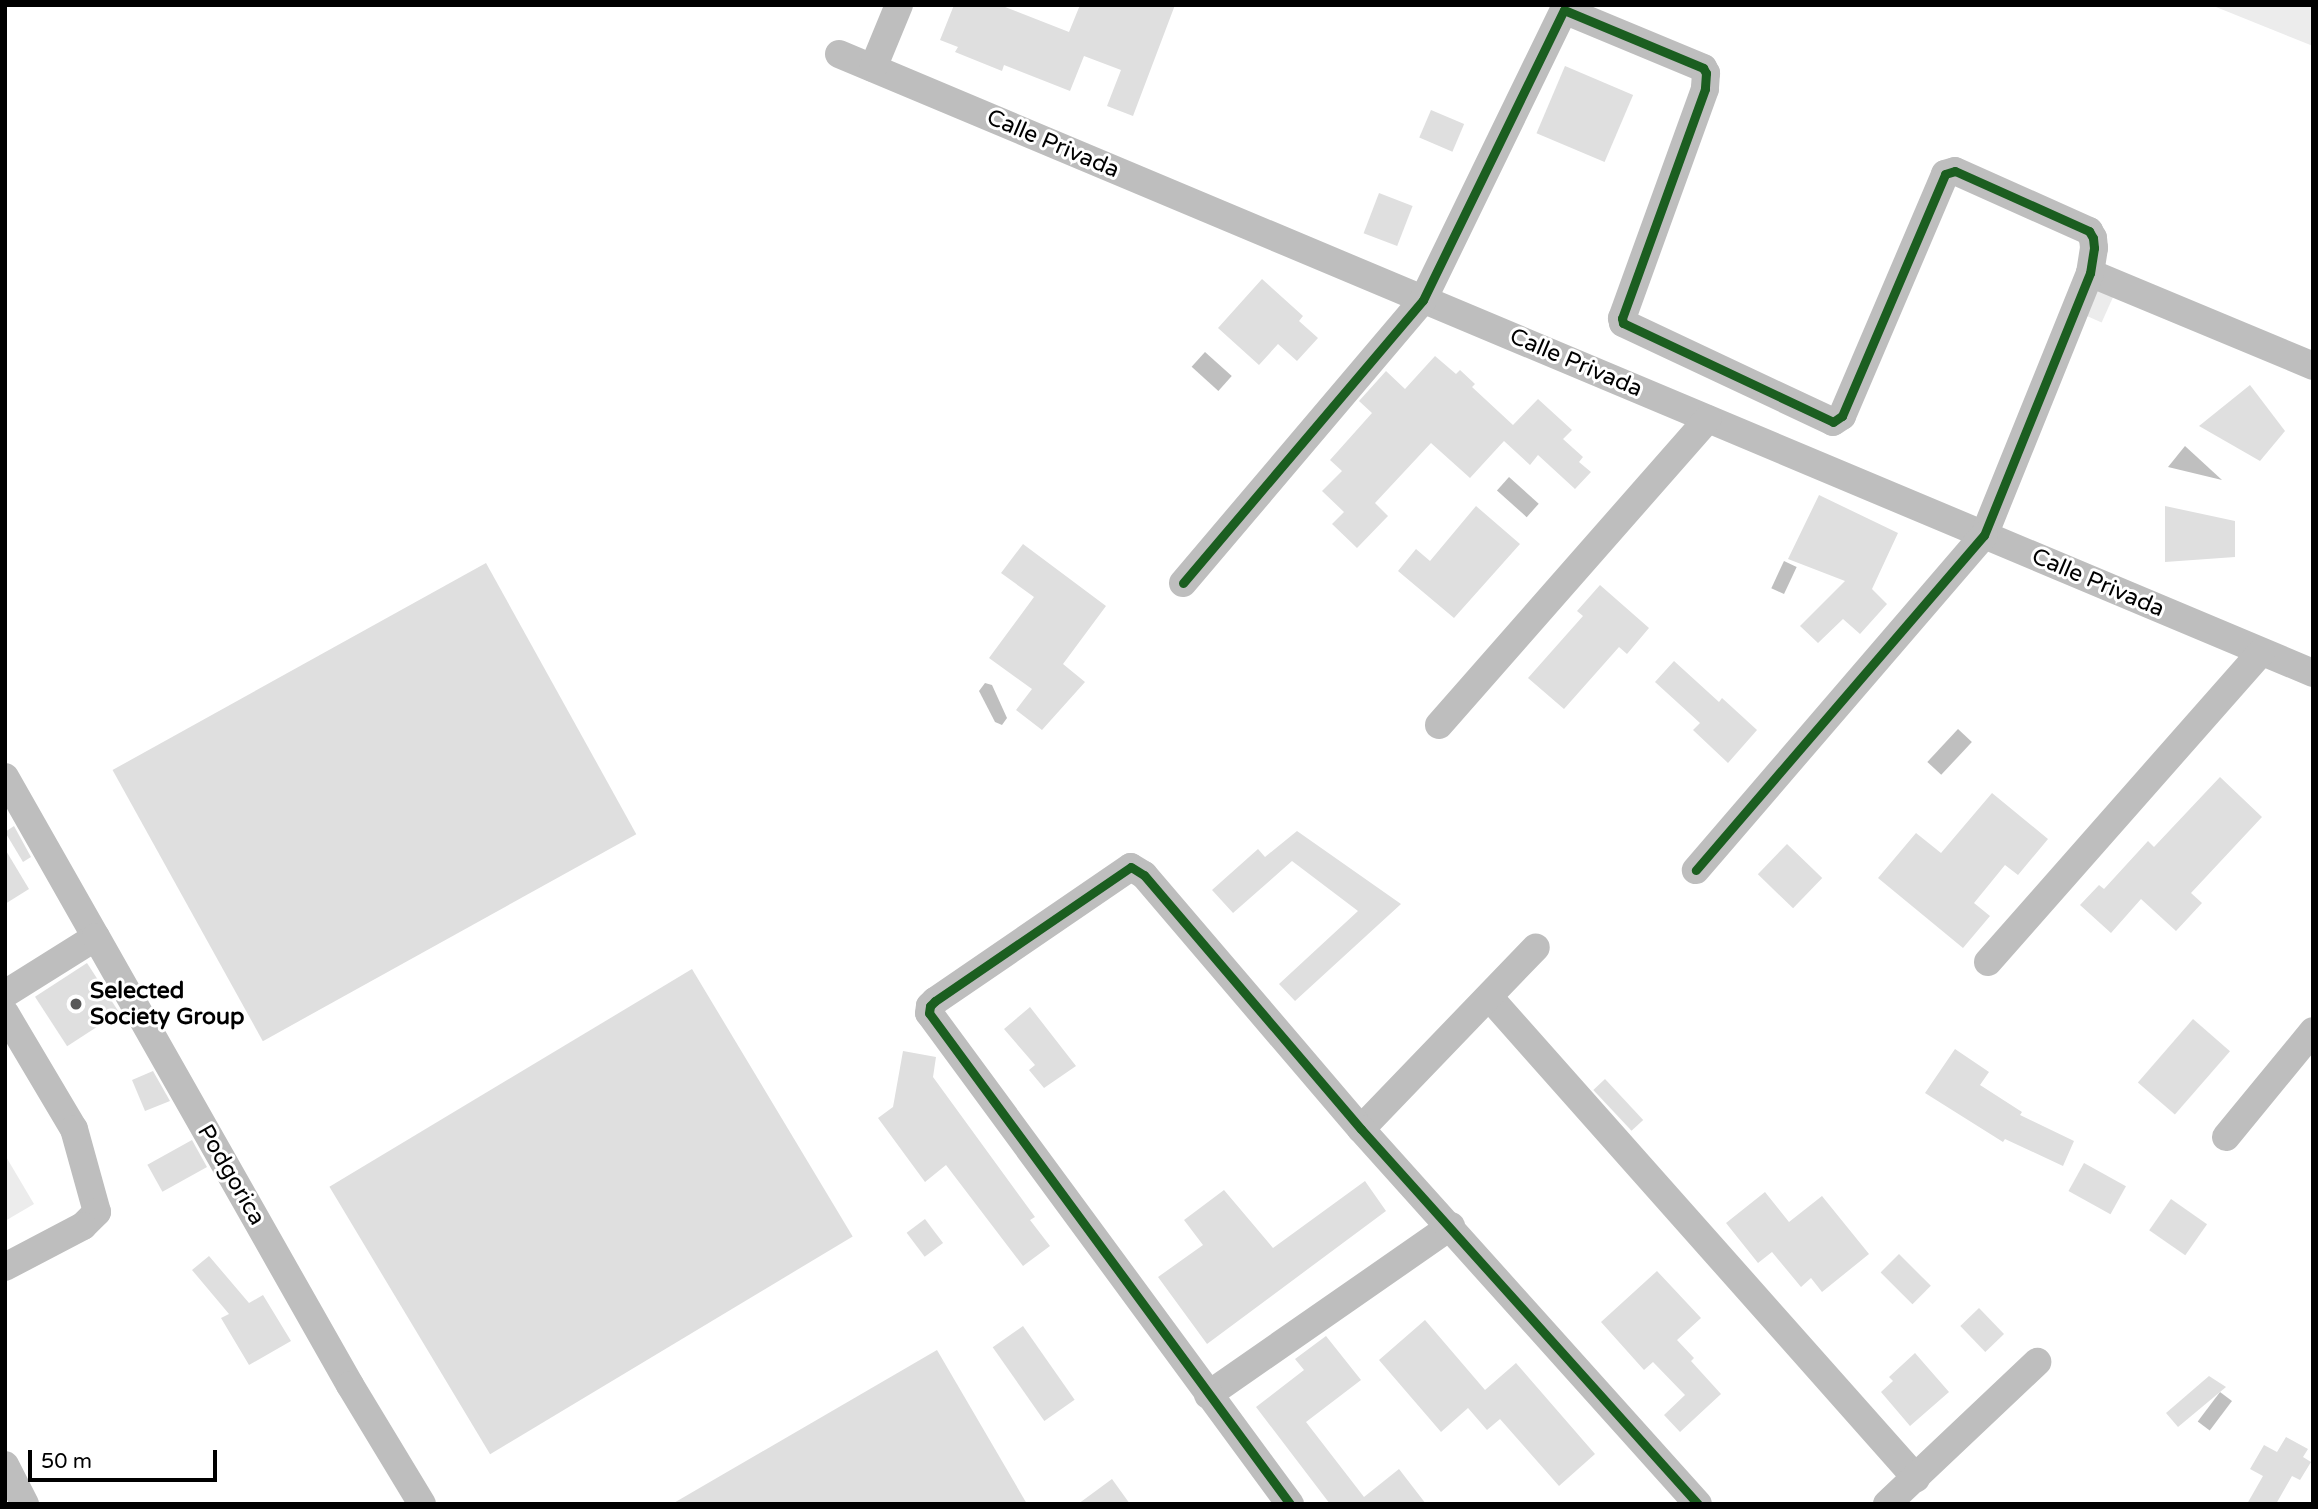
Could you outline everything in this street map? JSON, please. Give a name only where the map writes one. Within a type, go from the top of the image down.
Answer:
[{"type":"street","points":[[873,68],[899,5]]},
{"type":"street","points":[[1183,583],[1423,300],[1560,15],[1567,9],[1703,68],[1706,73],[1705,89],[1622,318],[1627,327],[1837,422],[1842,416],[1945,173],[1955,171],[2089,231],[2094,238],[2090,273],[1984,535],[1696,870]]},
{"type":"street","name":"Calle Privada","points":[[839,54],[2313,673]]},
{"type":"street","points":[[2090,273],[2313,366]]},
{"type":"street","points":[[1439,725],[1708,419]]},
{"type":"street","points":[[1988,961],[2261,652]]},
{"type":"street","name":"Podgorica","points":[[5,777],[350,1385],[422,1504]]},
{"type":"street","points":[[1290,1504],[929,1013],[929,1006],[1131,867],[1144,875],[1361,1129],[1451,1226],[1698,1504]]},
{"type":"street","points":[[5,995],[96,937]]},
{"type":"street","points":[[1361,1129],[1490,998],[1536,947]]},
{"type":"street","points":[[1490,998],[1916,1478]]},
{"type":"street","points":[[5,1013],[74,1129],[97,1212],[83,1226],[5,1267]]},
{"type":"street","points":[[2226,1137],[2313,1031]]},
{"type":"street","points":[[1208,1395],[1451,1226]]},
{"type":"street","points":[[1887,1504],[2037,1362]]},
{"type":"street","points":[[5,1465],[25,1504]]},
{"type":"shaded area","points":[[2211,5],[2313,5],[2313,46]]},
{"type":"shaded area","points":[[2083,276],[2116,291],[2102,323],[2069,308]]},
{"type":"shaded area","points":[[1205,352],[1232,376],[1218,391],[1192,367]]},
{"type":"shaded area","points":[[2185,446],[2222,480],[2168,467]]},
{"type":"shaded area","points":[[1509,477],[1539,504],[1527,517],[1497,490]]},
{"type":"shaded area","points":[[1784,561],[1797,567],[1784,594],[1771,588]]},
{"type":"shaded area","points":[[985,683],[992,685],[1007,718],[1002,725],[995,722],[979,691]]},
{"type":"shaded area","points":[[1958,729],[1972,742],[1941,775],[1927,762]]},
{"type":"shaded area","points":[[5,1155],[34,1204],[5,1221]]},
{"type":"shaded area","points":[[2220,1392],[2232,1401],[2210,1431],[2198,1422]]},
{"type":"building","points":[[954,5],[1000,5],[1069,32],[1080,5],[1175,5],[1133,116],[1107,106],[1121,70],[1084,56],[1070,91],[1004,65],[1002,71],[955,52],[958,47],[940,40]]},
{"type":"building","points":[[1565,66],[1633,95],[1605,162],[1536,133]]},
{"type":"building","points":[[1431,110],[1464,124],[1452,152],[1419,138]]},
{"type":"building","points":[[1379,193],[1413,206],[1397,246],[1364,233]]},
{"type":"building","points":[[1262,279],[1303,316],[1299,321],[1318,338],[1297,361],[1278,344],[1259,365],[1218,328]]},
{"type":"building","points":[[1435,356],[1456,374],[1460,370],[1475,384],[1472,387],[1513,425],[1538,399],[1572,430],[1563,439],[1583,457],[1579,462],[1591,472],[1575,489],[1538,455],[1530,465],[1504,441],[1470,478],[1431,443],[1375,503],[1388,516],[1357,548],[1332,524],[1344,512],[1322,491],[1342,471],[1330,460],[1372,413],[1359,401],[1386,371],[1405,389]]},
{"type":"building","points":[[2250,385],[2285,431],[2260,461],[2199,426]]},
{"type":"building","points":[[1819,495],[1898,533],[1872,589],[1887,604],[1860,634],[1843,619],[1818,643],[1800,626],[1845,581],[1788,559]]},
{"type":"building","points":[[1476,506],[1520,544],[1454,618],[1398,571],[1416,549],[1430,561]]},
{"type":"building","points":[[2165,506],[2235,521],[2235,557],[2165,562]]},
{"type":"building","points":[[1023,544],[1106,606],[1063,664],[1085,682],[1042,730],[1016,710],[1032,689],[989,658],[1034,597],[1001,573]]},
{"type":"building","points":[[486,563],[636,834],[263,1041],[113,770]]},
{"type":"building","points":[[1600,585],[1649,628],[1627,654],[1619,647],[1564,709],[1528,678],[1583,616],[1577,611]]},
{"type":"building","points":[[1674,661],[1719,702],[1722,698],[1757,730],[1728,763],[1693,730],[1700,723],[1655,682]]},
{"type":"building","points":[[2220,777],[2262,817],[2191,893],[2202,903],[2176,931],[2141,899],[2111,933],[2080,905],[2099,885],[2104,889],[2148,841],[2154,847]]},
{"type":"building","points":[[1992,793],[2048,839],[2018,875],[2005,865],[1974,903],[1990,916],[1963,948],[1878,878],[1916,833],[1941,853]]},
{"type":"building","points":[[14,826],[31,857],[23,862],[5,832]]},
{"type":"building","points":[[1297,831],[1401,904],[1295,1001],[1279,984],[1358,911],[1292,861],[1233,913],[1212,890],[1258,849],[1265,857]]},
{"type":"building","points":[[1787,844],[1822,878],[1793,908],[1758,874]]},
{"type":"building","points":[[5,849],[29,889],[5,904]]},
{"type":"building","name":"Selected Society Group","points":[[87,963],[119,1012],[67,1046],[35,997]]},
{"type":"building","points":[[692,969],[853,1236],[490,1454],[329,1187]]},
{"type":"building","points":[[1030,1007],[1076,1066],[1044,1088],[1029,1070],[1035,1065],[1004,1029]]},
{"type":"building","points":[[2193,1019],[2230,1051],[2175,1115],[2138,1082]]},
{"type":"building","points":[[1955,1049],[1989,1072],[1980,1085],[2022,1112],[2020,1115],[2074,1141],[2063,1166],[2005,1139],[2003,1142],[1925,1093]]},
{"type":"building","points":[[903,1051],[936,1057],[933,1077],[1035,1217],[1030,1220],[1050,1246],[1023,1266],[946,1165],[925,1182],[878,1118],[893,1107]]},
{"type":"building","points":[[153,1071],[170,1101],[145,1111],[132,1080]]},
{"type":"building","points":[[1605,1079],[1643,1120],[1631,1131],[1593,1090]]},
{"type":"building","points":[[192,1140],[207,1167],[162,1192],[147,1165]]},
{"type":"building","points":[[2084,1163],[2126,1186],[2110,1214],[2068,1191]]},
{"type":"building","points":[[1365,1181],[1386,1211],[1207,1344],[1158,1277],[1203,1245],[1184,1220],[1224,1190],[1273,1248]]},
{"type":"building","points":[[1765,1192],[1789,1222],[1822,1196],[1869,1254],[1822,1292],[1811,1278],[1801,1287],[1772,1252],[1758,1263],[1726,1223]]},
{"type":"building","points":[[2171,1199],[2207,1224],[2185,1255],[2149,1230]]},
{"type":"building","points":[[925,1219],[943,1243],[925,1257],[907,1233]]},
{"type":"building","points":[[1899,1254],[1931,1286],[1912,1304],[1881,1272]]},
{"type":"building","points":[[209,1256],[249,1303],[263,1295],[291,1341],[249,1365],[221,1318],[229,1314],[192,1270]]},
{"type":"building","points":[[1657,1271],[1701,1318],[1677,1340],[1694,1358],[1691,1361],[1721,1394],[1680,1432],[1664,1415],[1685,1395],[1653,1362],[1644,1370],[1601,1322]]},
{"type":"building","points":[[1979,1308],[2004,1334],[1985,1352],[1960,1326]]},
{"type":"building","points":[[1425,1320],[1485,1390],[1516,1363],[1595,1454],[1559,1486],[1500,1419],[1487,1430],[1468,1408],[1441,1432],[1379,1360]]},
{"type":"building","points":[[1023,1326],[1075,1400],[1044,1421],[993,1347]]},
{"type":"building","points":[[1326,1336],[1361,1380],[1306,1422],[1364,1497],[1399,1469],[1426,1504],[1330,1504],[1256,1407],[1304,1370],[1295,1359]]},
{"type":"building","points":[[937,1350],[1027,1504],[672,1504]]},
{"type":"building","points":[[1915,1353],[1949,1392],[1910,1426],[1881,1392],[1893,1381],[1889,1377]]},
{"type":"building","points":[[2209,1376],[2226,1387],[2178,1427],[2166,1413]]},
{"type":"building","points":[[2286,1437],[2308,1449],[2303,1457],[2311,1462],[2300,1480],[2292,1476],[2276,1504],[2247,1504],[2263,1476],[2250,1469],[2264,1445],[2277,1452]]},
{"type":"building","points":[[1112,1479],[1130,1504],[1078,1504]]},
{"type":"cycle path","points":[[1183,583],[1423,300],[1564,10],[1703,68],[1706,73],[1705,89],[1622,318],[1623,323],[1833,422],[1842,416],[1945,174],[1955,171],[2089,231],[2094,248],[2090,273],[1984,535],[1696,870]]},
{"type":"cycle path","points":[[1290,1504],[929,1013],[930,1006],[935,1001],[1131,867],[1144,875],[1361,1129],[1698,1504]]},
{"type":"place","name":"Selected Society Group","points":[[76,1004]]}]
